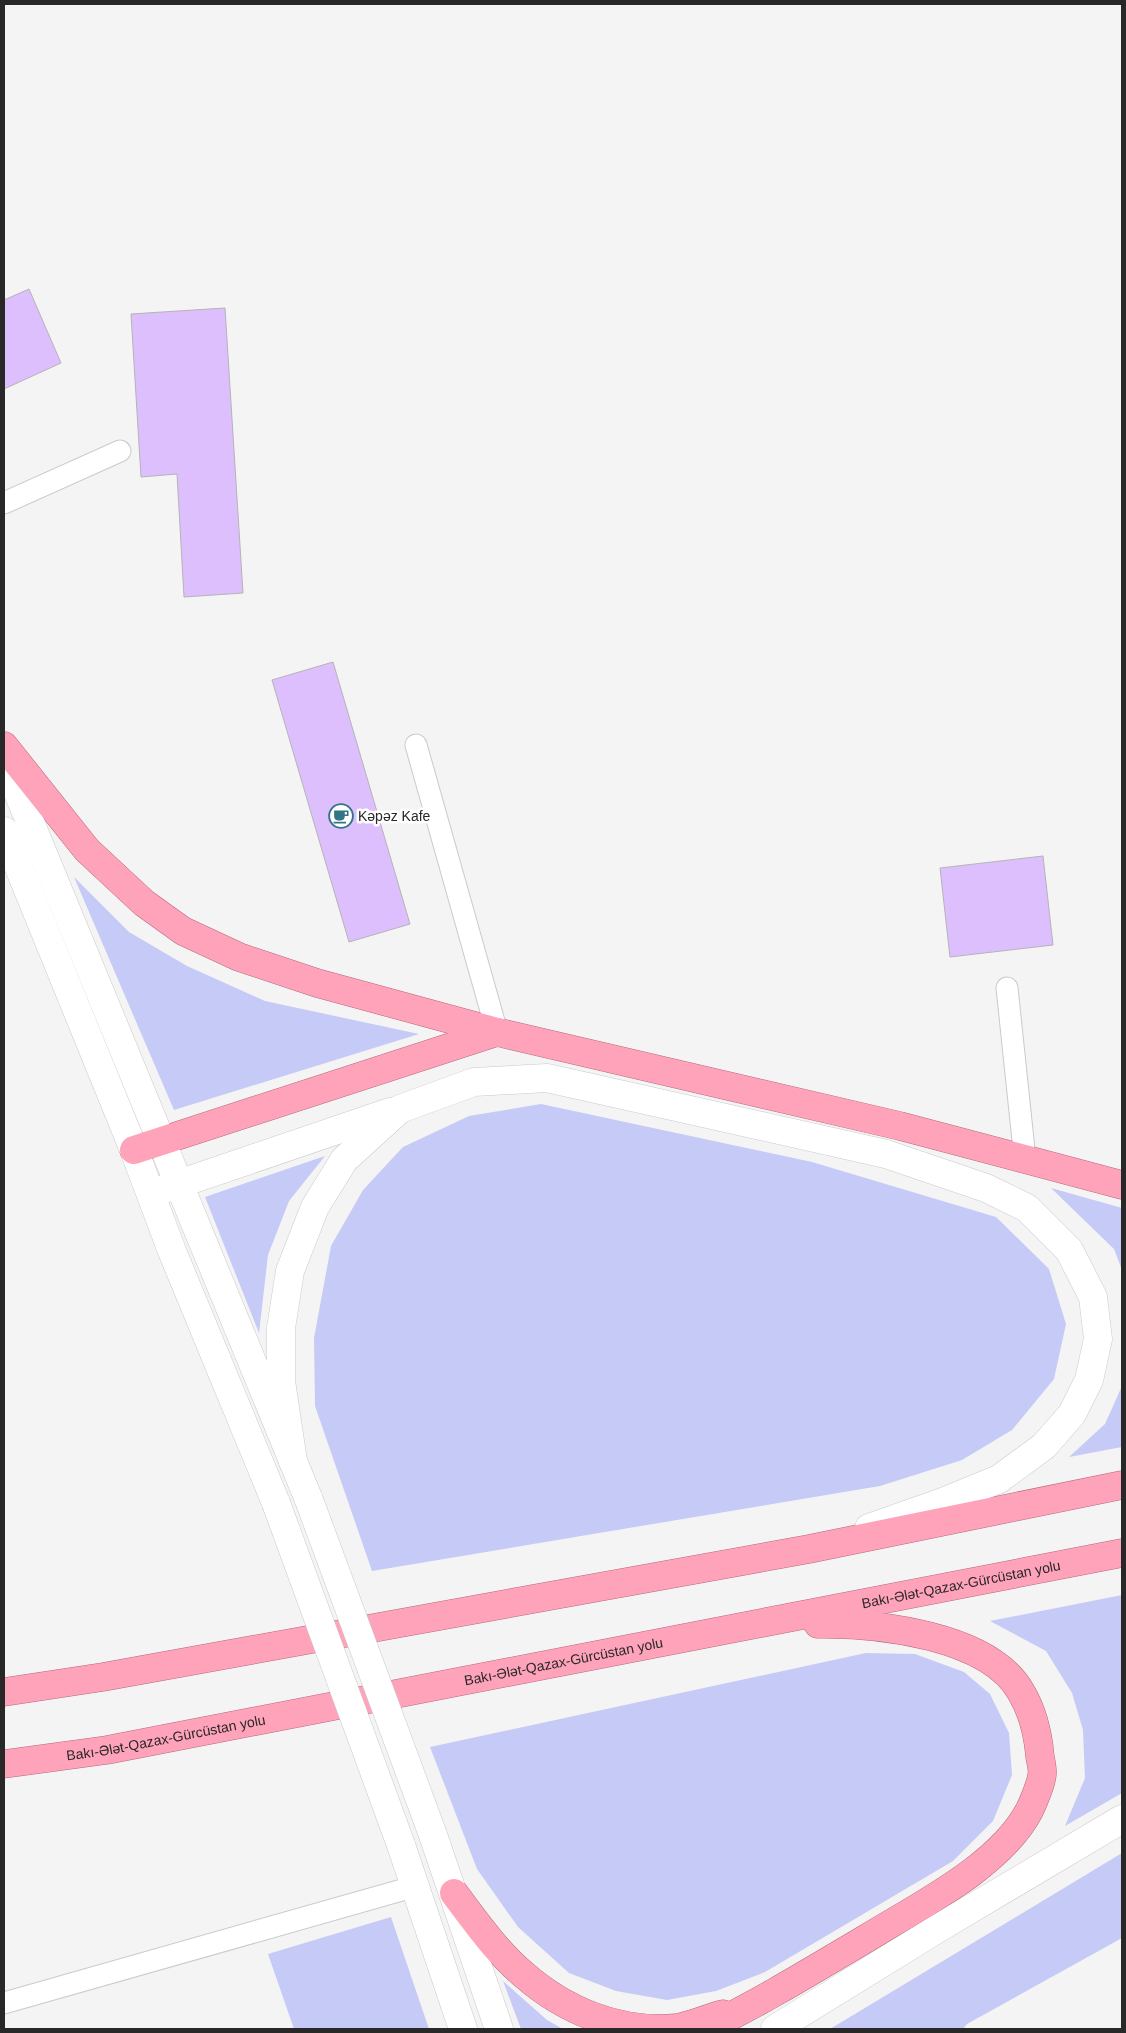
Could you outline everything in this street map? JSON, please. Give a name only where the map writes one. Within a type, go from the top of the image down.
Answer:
[{"type":"highway","points":[[4,746],[87,850],[144,903],[183,931],[239,956],[317,982],[497,1032],[900,1126],[1122,1185]]},
{"type":"highway","points":[[134,1150],[497,1032]]},
{"type":"highway","points":[[4,1692],[113,1675],[809,1548],[1122,1484]]},
{"type":"highway","name":"Bakı-Ələt-Qazax-Gürcüstan yolu","points":[[4,1764],[107,1750],[754,1626],[1122,1553]]},
{"type":"highway","points":[[705,2029],[758,2003],[922,1904],[983,1864],[1013,1834],[1029,1811],[1042,1776],[1038,1733],[1030,1706],[1015,1681],[991,1660],[956,1643],[913,1633],[843,1624],[754,1626]]},
{"type":"highway","points":[[454,1893],[493,1943],[523,1974],[562,2002],[600,2021],[639,2028],[676,2028],[758,2003]]},
{"type":"main road","points":[[4,765],[14,783],[309,1500],[454,1893],[499,2029]]},
{"type":"main road","points":[[4,831],[134,1150],[172,1251],[276,1503],[416,1886],[463,2029]]},
{"type":"main road","points":[[150,1193],[400,1109],[474,1082],[547,1078],[886,1154],[986,1188],[1027,1208],[1069,1250],[1094,1297],[1098,1339],[1089,1380],[1072,1414],[1044,1446],[999,1479],[943,1502],[809,1548]]},
{"type":"main road","points":[[292,1461],[281,1372],[281,1328],[290,1271],[316,1207],[344,1160],[400,1109]]},
{"type":"main road","points":[[775,2029],[937,1929],[1122,1819]]},
{"type":"lane","points":[[4,503],[120,451]]},
{"type":"lane","points":[[416,745],[497,1032]]},
{"type":"lane","points":[[1007,988],[1025,1159]]},
{"type":"lane","points":[[4,2003],[416,1886]]},
{"type":"shaded area","points":[[74,877],[129,932],[187,966],[265,1001],[419,1034],[174,1110]]},
{"type":"shaded area","points":[[541,1104],[812,1162],[996,1217],[1049,1269],[1066,1324],[1054,1379],[1012,1430],[962,1460],[880,1486],[372,1571],[315,1406],[314,1338],[331,1246],[363,1190],[403,1147],[469,1116]]},
{"type":"shaded area","points":[[325,1156],[289,1201],[268,1255],[259,1333],[205,1197]]},
{"type":"shaded area","points":[[1051,1188],[1122,1208],[1122,1270],[1114,1249]]},
{"type":"shaded area","points":[[1122,1386],[1122,1447],[1069,1457],[1105,1424]]},
{"type":"shaded area","points":[[1122,1595],[1122,1793],[1065,1826],[1085,1778],[1083,1730],[1072,1693],[1046,1651],[990,1621]]},
{"type":"shaded area","points":[[866,1653],[915,1654],[964,1672],[990,1694],[1009,1733],[1012,1775],[993,1821],[953,1861],[765,1972],[716,1991],[667,2000],[616,1991],[569,1973],[518,1927],[477,1869],[430,1747]]},
{"type":"shaded area","points":[[1122,1853],[1122,1938],[967,2024],[963,2029],[830,2029]]},
{"type":"shaded area","points":[[391,1917],[429,2029],[294,2029],[268,1954]]},
{"type":"shaded area","points":[[503,1981],[547,2020],[563,2029],[521,2029]]},
{"type":"building","points":[[29,289],[61,363],[4,389],[4,300]]},
{"type":"building","points":[[225,308],[243,593],[184,597],[177,474],[141,477],[131,314]]},
{"type":"building","points":[[333,662],[410,924],[349,942],[272,680]]},
{"type":"building","points":[[1043,856],[1053,945],[950,957],[940,868]]},
{"type":"place","name":"Kəpəz Kafe","points":[[341,816]]}]
